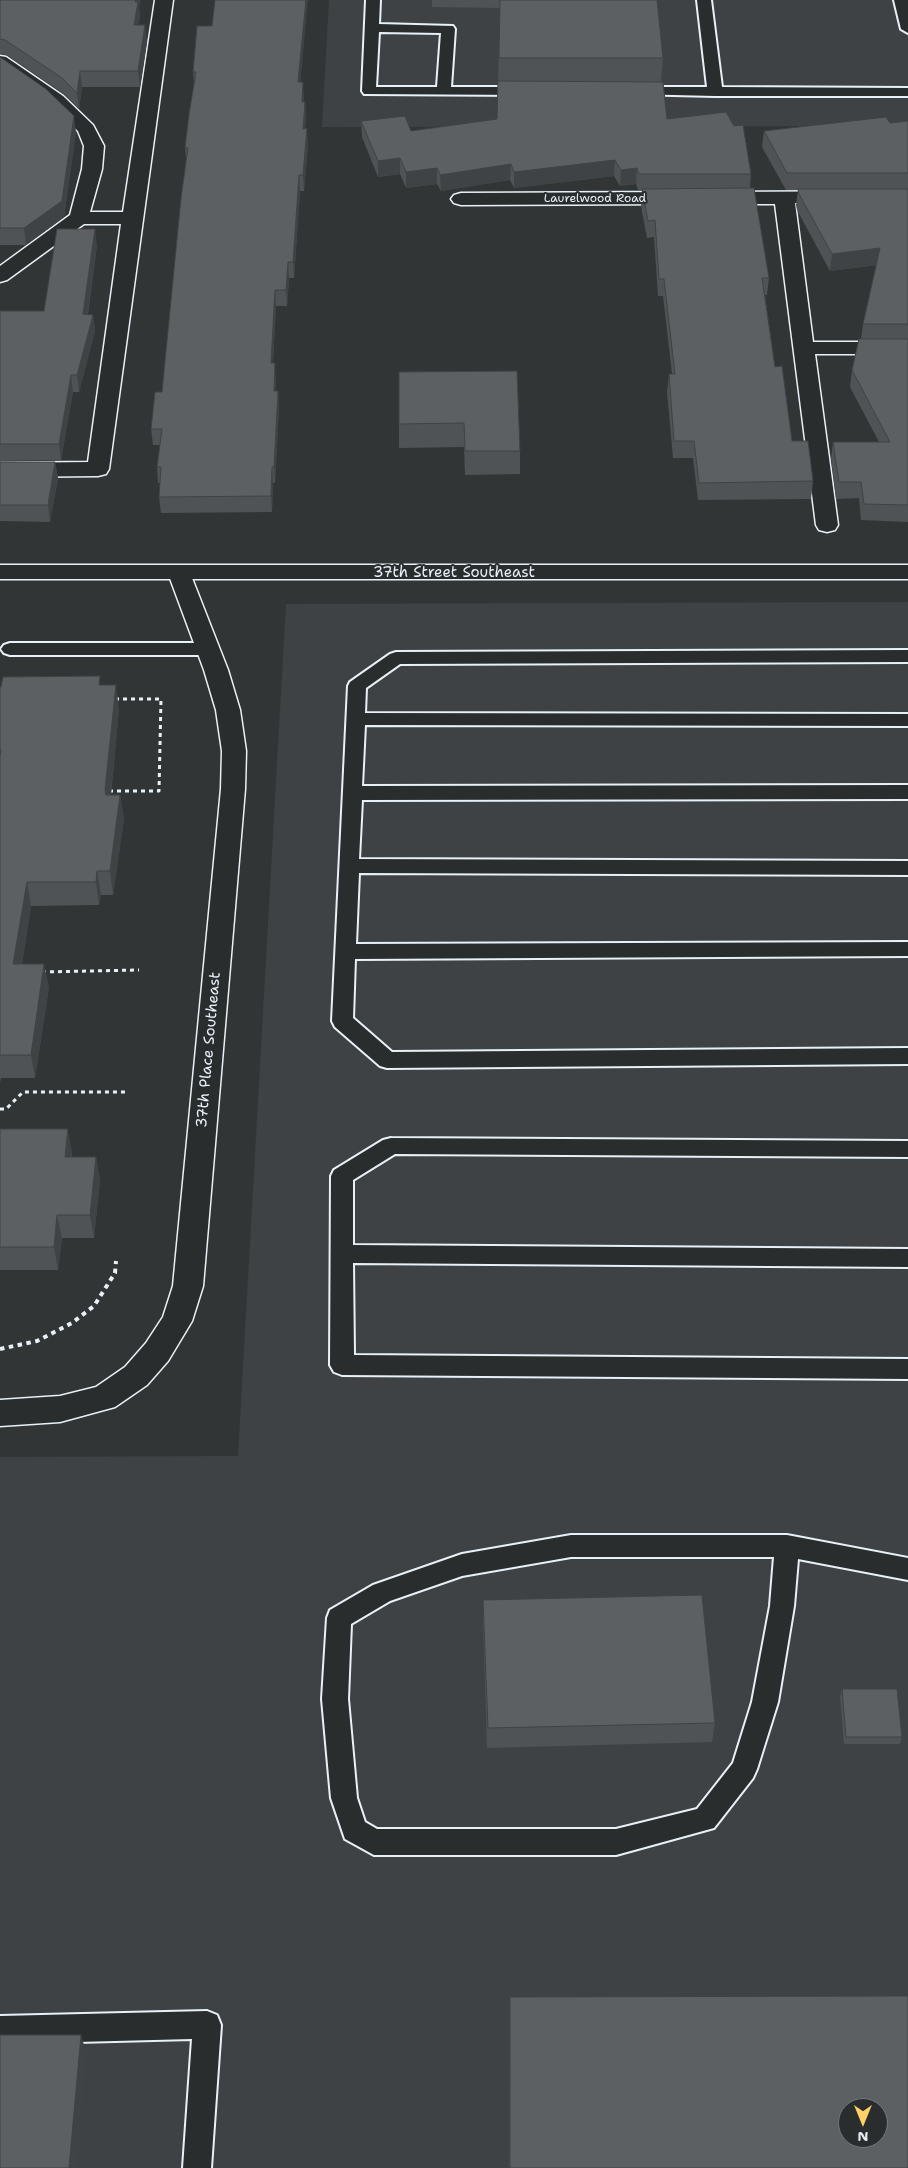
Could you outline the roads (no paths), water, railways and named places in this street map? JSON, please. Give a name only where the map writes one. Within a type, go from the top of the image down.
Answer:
[{"type":"street","points":[[0,470],[98,469],[164,0]]},
{"type":"street","points":[[0,62],[56,100],[86,129],[94,146],[92,169],[79,218]]},
{"type":"street","name":"Laurelwood Road","points":[[461,199],[908,196]]},
{"type":"street","points":[[784,198],[827,525]]},
{"type":"street","points":[[0,276],[79,218],[132,218]]},
{"type":"street","points":[[804,348],[908,348]]},
{"type":"street","name":"37th Street Southeast","points":[[0,572],[908,572]]},
{"type":"street","name":"37th Place Southeast","points":[[0,1413],[60,1409],[104,1398],[136,1376],[157,1352],[177,1321],[188,1286],[233,789],[234,752],[228,710],[208,649],[179,573]]},
{"type":"lane","points":[[373,0],[369,91],[541,91]]},
{"type":"lane","points":[[704,0],[714,92]]},
{"type":"lane","points":[[901,0],[908,30]]},
{"type":"lane","points":[[372,28],[448,29],[444,91]]},
{"type":"lane","points":[[618,91],[908,92]]},
{"type":"lane","points":[[10,649],[208,649]]},
{"type":"lane","points":[[908,656],[396,658],[357,686],[342,1021],[387,1060],[908,1056]]},
{"type":"lane","points":[[355,719],[908,720]]},
{"type":"lane","points":[[352,793],[908,792]]},
{"type":"lane","points":[[349,866],[908,868]]},
{"type":"lane","points":[[345,952],[908,949]]},
{"type":"lane","points":[[908,1149],[391,1146],[342,1176],[342,1364],[908,1369]]},
{"type":"lane","points":[[342,1254],[908,1258]]},
{"type":"lane","points":[[787,1546],[782,1606],[765,1702],[744,1769],[705,1819],[616,1842],[374,1842],[354,1830],[344,1798],[335,1699],[339,1618],[382,1593],[462,1565],[571,1546],[787,1546],[908,1569]]},
{"type":"lane","points":[[0,2030],[207,2025],[197,2168]]}]
